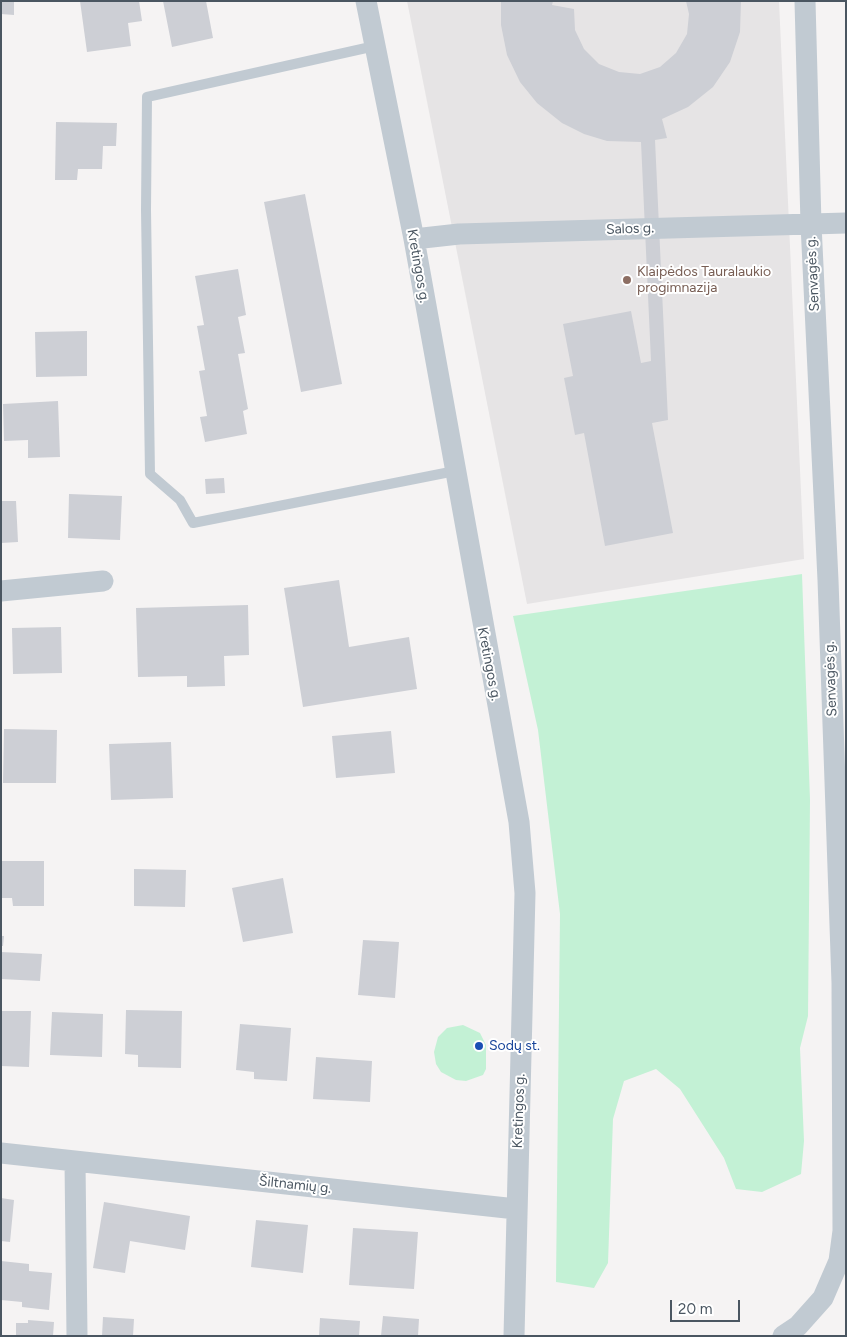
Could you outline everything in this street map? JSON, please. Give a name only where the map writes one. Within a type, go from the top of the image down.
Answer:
[{"type":"street","name":"Kretingos g.","points":[[366,1],[414,239],[519,822],[525,893],[514,1336]]},
{"type":"street","name":"Senvagės g.","points":[[783,1336],[798,1326],[823,1298],[838,1261],[843,1231],[844,983],[837,580],[811,224],[805,1]]},
{"type":"street","name":"Salos g.","points":[[414,239],[459,234],[846,223]]},
{"type":"street","points":[[1,591],[103,581]]},
{"type":"street","name":"Šiltnamių g.","points":[[1,1153],[516,1209]]},
{"type":"street","points":[[75,1162],[77,1336]]},
{"type":"lane","points":[[375,46],[147,97],[146,210],[150,474],[180,500],[193,523],[455,471]]},
{"type":"shaded area","name":"Klaipėdos Tauralaukio progimnazija","points":[[407,1],[779,1],[804,559],[527,604]]},
{"type":"green space","points":[[802,574],[810,800],[808,1016],[800,1048],[804,1141],[801,1174],[762,1192],[736,1189],[724,1158],[680,1089],[656,1069],[624,1081],[613,1119],[608,1263],[594,1288],[556,1282],[560,914],[538,730],[513,616]]},
{"type":"green space","points":[[463,1025],[480,1033],[486,1045],[486,1069],[483,1075],[466,1081],[456,1080],[441,1072],[436,1064],[434,1052],[438,1037],[447,1028]]},
{"type":"building","points":[[1,1],[14,1],[14,15],[1,14]]},
{"type":"building","points":[[80,1],[139,1],[142,21],[128,23],[131,46],[87,52]]},
{"type":"building","points":[[163,1],[206,1],[213,38],[172,47]]},
{"type":"building","points":[[501,1],[553,1],[552,5],[574,9],[575,30],[584,49],[599,64],[619,72],[640,74],[660,67],[676,53],[687,34],[689,14],[686,1],[741,1],[740,32],[730,62],[713,87],[688,107],[662,119],[667,138],[655,140],[668,420],[652,423],[673,533],[605,546],[584,433],[575,435],[564,378],[573,376],[563,324],[631,311],[641,363],[651,361],[641,142],[607,141],[584,134],[562,123],[537,103],[520,82],[507,55],[501,25]]},
{"type":"building","points":[[56,122],[117,123],[116,146],[103,146],[102,169],[78,169],[77,180],[55,180]]},
{"type":"building","points":[[305,194],[342,384],[301,392],[264,202]]},
{"type":"building","points":[[238,269],[246,315],[238,317],[245,353],[238,354],[248,409],[243,411],[247,434],[205,442],[200,417],[207,416],[199,371],[205,370],[197,326],[204,325],[195,276]]},
{"type":"building","points":[[87,331],[87,376],[36,377],[35,332]]},
{"type":"building","points":[[58,401],[60,457],[28,458],[28,440],[4,441],[3,404]]},
{"type":"building","points":[[224,478],[225,493],[206,494],[205,479]]},
{"type":"building","points":[[69,494],[122,496],[120,540],[68,538]]},
{"type":"building","points":[[1,501],[16,501],[18,542],[1,543]]},
{"type":"building","points":[[339,580],[349,647],[409,637],[417,689],[303,707],[284,588]]},
{"type":"building","points":[[248,605],[249,655],[224,656],[225,686],[187,687],[187,676],[138,677],[136,608]]},
{"type":"building","points":[[61,627],[62,673],[13,674],[12,628]]},
{"type":"building","points":[[4,729],[57,730],[56,783],[3,783]]},
{"type":"building","points":[[391,731],[395,773],[336,778],[332,736]]},
{"type":"building","points":[[171,742],[173,798],[111,800],[109,744]]},
{"type":"building","points":[[1,861],[44,861],[44,906],[13,906],[12,898],[1,898]]},
{"type":"building","points":[[134,869],[186,870],[185,907],[134,906]]},
{"type":"building","points":[[283,878],[293,933],[243,942],[232,888]]},
{"type":"building","points":[[1,936],[4,936],[3,946],[1,946]]},
{"type":"building","points":[[363,940],[399,942],[395,998],[358,995]]},
{"type":"building","points":[[1,952],[42,954],[40,981],[1,979]]},
{"type":"building","points":[[126,1010],[182,1011],[181,1068],[138,1067],[138,1055],[125,1054]]},
{"type":"building","points":[[1,1011],[31,1011],[29,1067],[1,1066]]},
{"type":"building","points":[[52,1012],[103,1014],[102,1057],[50,1055]]},
{"type":"building","points":[[240,1024],[291,1028],[287,1081],[254,1079],[254,1072],[236,1070]]},
{"type":"building","points":[[316,1057],[372,1061],[370,1102],[313,1099]]},
{"type":"building","points":[[1,1198],[14,1200],[10,1242],[1,1241]]},
{"type":"building","points":[[104,1202],[190,1216],[185,1250],[130,1241],[125,1273],[93,1268]]},
{"type":"building","points":[[256,1220],[308,1225],[303,1273],[251,1267]]},
{"type":"building","points":[[353,1228],[418,1232],[414,1289],[349,1285]]},
{"type":"building","points":[[1,1261],[29,1264],[29,1271],[52,1273],[49,1310],[22,1307],[22,1302],[1,1300]]},
{"type":"building","points":[[383,1316],[419,1319],[418,1336],[381,1336]]},
{"type":"building","points":[[103,1317],[134,1319],[133,1336],[102,1336]]},
{"type":"building","points":[[320,1318],[360,1321],[359,1336],[319,1336]]},
{"type":"building","points":[[28,1320],[54,1322],[53,1336],[16,1336],[16,1323],[28,1323]]},
{"type":"place","name":"Klaipėdos Tauralaukio progimnazija","points":[[627,280]]},
{"type":"place","name":"Sodų st.","points":[[479,1046]]}]
